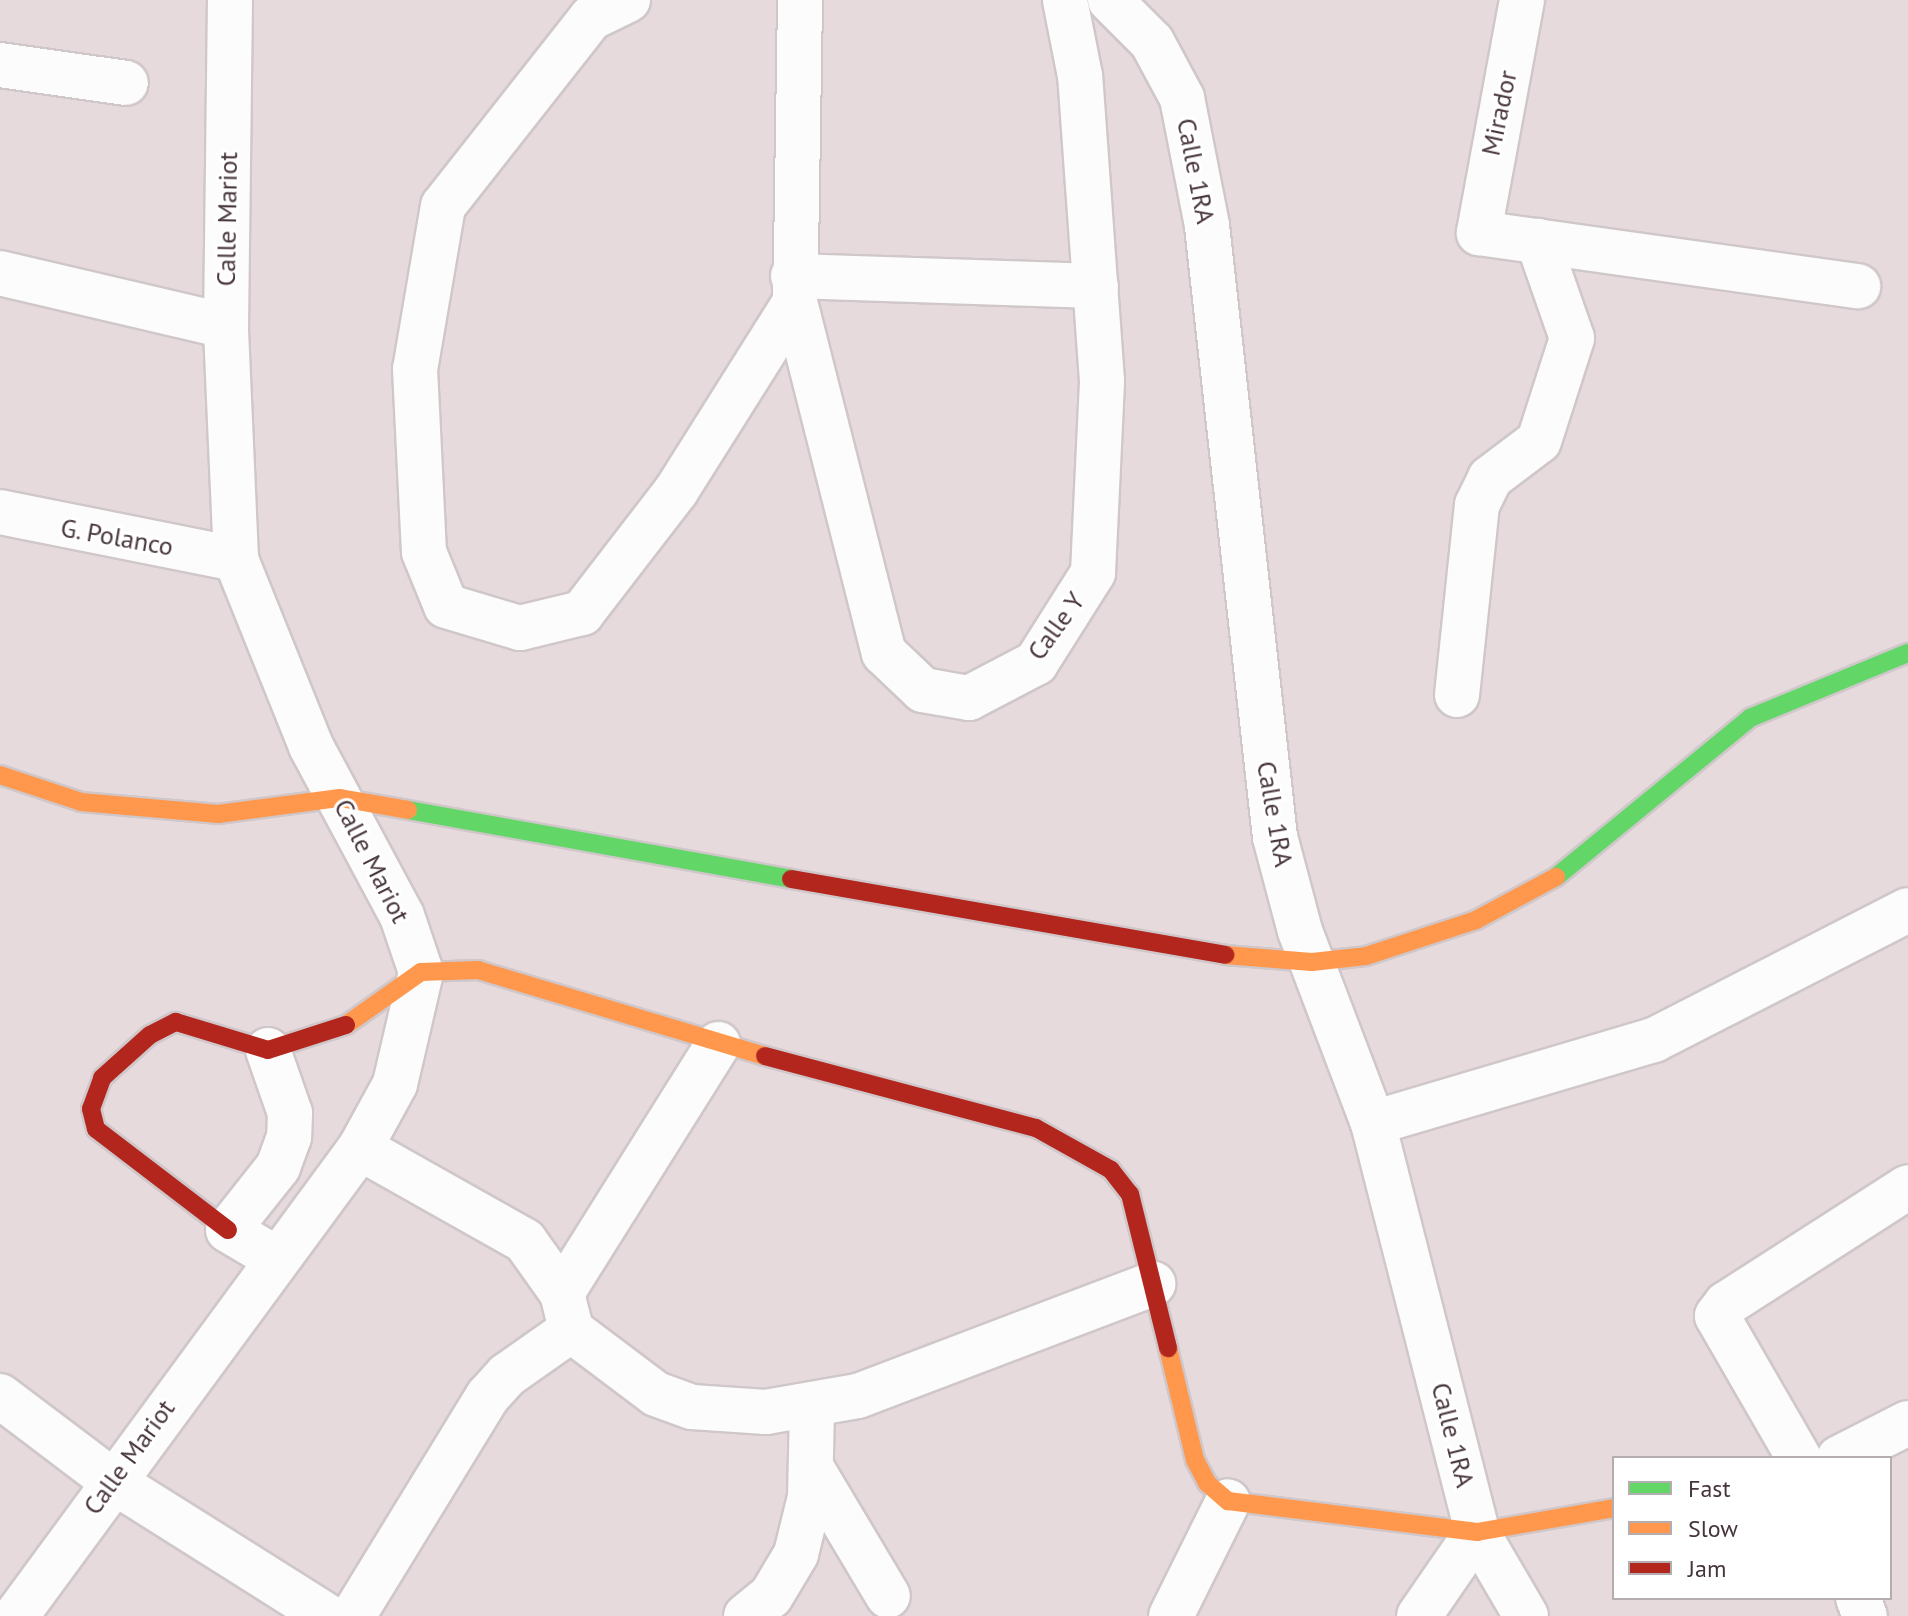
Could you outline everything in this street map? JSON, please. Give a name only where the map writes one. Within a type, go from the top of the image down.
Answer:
[{"type":"street","name":"Calle Mariot","points":[[16,1616],[111,1480],[360,1148],[395,1084],[421,972],[402,916],[311,746],[236,559],[226,326],[230,0]]},
{"type":"street","points":[[628,0],[591,18],[443,206],[415,369],[424,552],[446,606],[520,628],[582,613],[676,491],[794,289],[1096,286]]},
{"type":"street","name":"Calle Y","points":[[800,0],[794,289],[884,653],[923,690],[969,698],[1036,663],[1093,573],[1102,381],[1080,76],[1065,0]]},
{"type":"street","name":"Calle 1RA","points":[[1110,0],[1152,42],[1182,98],[1207,226],[1275,837],[1312,962],[1373,1123],[1477,1532],[1526,1616]]},
{"type":"street","name":"Mirador","points":[[1522,0],[1476,227],[1479,233],[1538,241]]},
{"type":"street","points":[[0,65],[126,83]]},
{"type":"street","points":[[1457,695],[1477,505],[1490,478],[1539,441],[1572,338],[1538,241],[1858,286]]},
{"type":"street","points":[[0,273],[226,326]]},
{"type":"street","name":"G. Polanco","points":[[0,512],[236,559]]},
{"type":"street","points":[[0,775],[81,802],[218,814],[340,798],[1192,952],[1312,962],[1366,956],[1476,920],[1559,875],[1750,718],[1908,653]]},
{"type":"street","points":[[1373,1123],[1654,1040],[1908,910]]},
{"type":"street","points":[[277,1259],[228,1230],[96,1129],[91,1109],[102,1078],[150,1035],[176,1022],[268,1050],[340,1030],[421,972],[495,973],[718,1044],[1036,1128],[1073,1144],[1123,1181],[1153,1284],[1195,1460],[1207,1483],[1228,1501],[1477,1532],[1612,1508]]},
{"type":"street","points":[[353,1616],[488,1396],[566,1312],[718,1044]]},
{"type":"street","points":[[228,1230],[278,1167],[289,1137],[290,1113],[268,1050]]},
{"type":"street","points":[[360,1148],[525,1241],[566,1312],[656,1394],[692,1407],[730,1413],[812,1406],[858,1396],[1153,1284]]},
{"type":"street","points":[[1798,1456],[1717,1316],[1726,1304],[1908,1187]]},
{"type":"street","points":[[0,1396],[111,1480],[327,1616]]},
{"type":"street","points":[[746,1616],[771,1596],[796,1554],[811,1467],[812,1406]]},
{"type":"street","points":[[1843,1456],[1908,1423]]},
{"type":"street","points":[[811,1467],[888,1596]]},
{"type":"street","points":[[1171,1616],[1228,1501]]},
{"type":"street","points":[[1419,1616],[1477,1532]]},
{"type":"shaded area","points":[[0,0],[1908,0],[1908,1616],[0,1616]]},
{"type":"traffic: fast","points":[[1556,877],[1750,718],[1908,653]]},
{"type":"traffic: fast","points":[[408,810],[791,879]]},
{"type":"traffic: slow","points":[[0,775],[81,802],[218,814],[340,798],[408,810]]},
{"type":"traffic: slow","points":[[1225,955],[1312,962],[1366,956],[1476,920],[1556,877]]},
{"type":"traffic: slow","points":[[346,1025],[421,972],[478,970],[765,1056]]},
{"type":"traffic: slow","points":[[1168,1348],[1195,1460],[1207,1483],[1228,1501],[1477,1532],[1612,1508]]},
{"type":"traffic: jam","points":[[791,879],[1225,955]]},
{"type":"traffic: jam","points":[[228,1230],[96,1129],[91,1109],[102,1078],[150,1035],[176,1022],[268,1050],[346,1025]]},
{"type":"traffic: jam","points":[[765,1056],[1036,1128],[1111,1170],[1130,1194],[1168,1348]]}]
